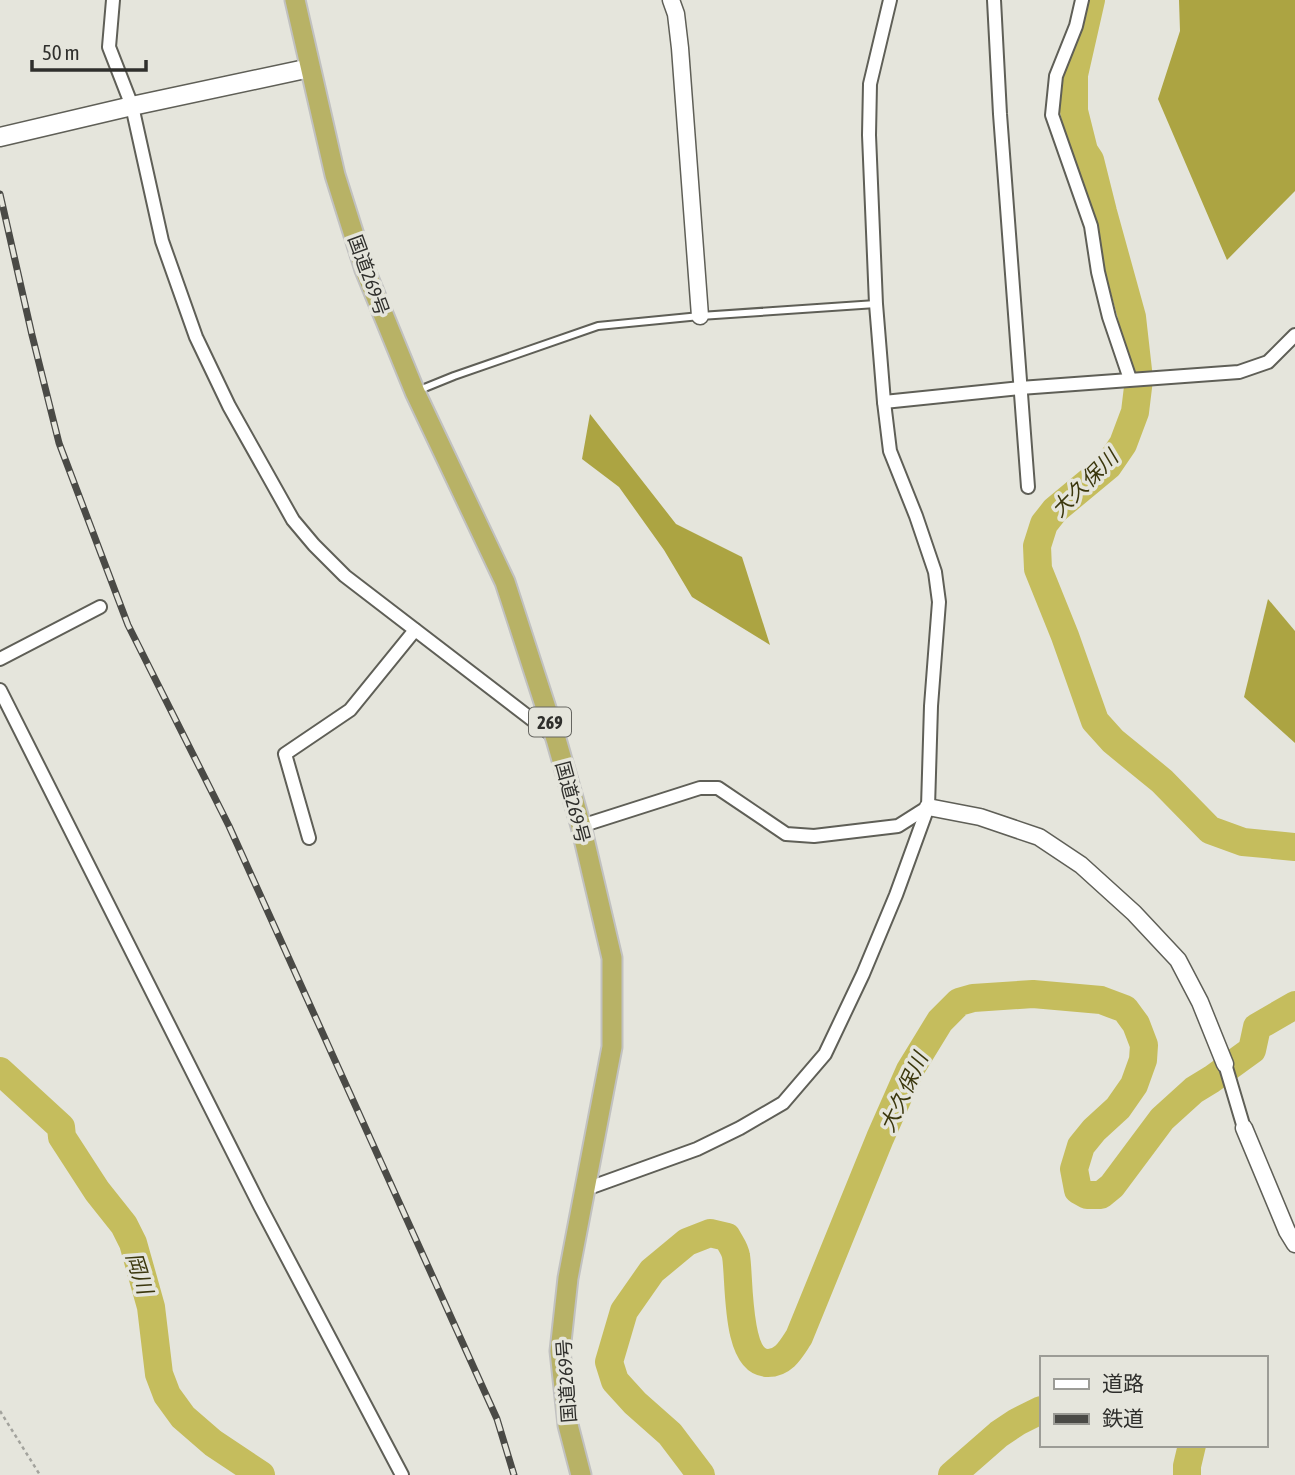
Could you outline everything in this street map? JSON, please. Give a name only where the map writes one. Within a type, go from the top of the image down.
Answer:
[{"type":"highway","name":"国道269号","points":[[295,0],[335,175],[365,270],[415,391],[505,582],[581,826],[612,958],[612,1047],[568,1278],[560,1351],[568,1425],[581,1475]]},
{"type":"main road","points":[[0,137],[310,68]]},
{"type":"street","points":[[113,0],[109,47],[132,106],[162,241],[196,337],[229,406],[293,520],[345,576],[556,739]]},
{"type":"street","points":[[671,0],[676,14],[680,48],[701,316]]},
{"type":"street","points":[[586,1189],[697,1149],[740,1128],[783,1102],[825,1054],[831,1042],[882,929],[928,807],[931,706],[940,602],[935,572],[890,451],[876,304],[869,135],[870,84],[890,0]]},
{"type":"street","points":[[995,0],[1001,127],[1028,487]]},
{"type":"street","points":[[1082,0],[1076,26],[1056,76],[1052,115],[1091,226],[1101,283],[1130,379]]},
{"type":"street","points":[[884,402],[1020,388],[1239,372],[1268,362],[1295,335]]},
{"type":"street","points":[[0,659],[100,607]]},
{"type":"street","points":[[309,838],[285,754],[350,710],[415,629]]},
{"type":"street","points":[[0,690],[260,1206],[402,1475]]},
{"type":"street","points":[[581,826],[700,788],[718,788],[786,834],[814,836],[898,826],[928,807],[981,817],[1039,837],[1081,865],[1134,913],[1178,960],[1200,1002],[1225,1064],[1244,1128],[1263,1177],[1295,1244]]},
{"type":"lane","points":[[415,391],[598,326],[876,304]]},
{"type":"path","points":[[0,1411],[40,1475]]},
{"type":"shaded area","points":[[1179,0],[1295,0],[1295,191],[1227,260],[1158,99],[1180,31]]},
{"type":"shaded area","points":[[590,414],[676,524],[742,557],[770,645],[692,597],[664,550],[619,487],[582,459]]},
{"type":"shaded area","points":[[1268,599],[1295,631],[1295,743],[1244,697]]},
{"type":"waterway","name":"大久保川","points":[[1091,0],[1074,75],[1074,111],[1084,151],[1090,160],[1132,317],[1139,379],[1135,412],[1123,444],[1108,466],[1055,510],[1044,524],[1037,546],[1038,569],[1095,721],[1113,741],[1162,781],[1210,830],[1243,842],[1295,847]]},
{"type":"waterway","name":"大久保川","points":[[701,1475],[670,1434],[615,1381],[609,1362],[624,1311],[652,1271],[687,1242],[710,1233],[727,1237],[736,1256],[741,1318],[750,1350],[757,1359],[768,1363],[778,1361],[786,1354],[799,1337],[910,1070],[940,1021],[959,1002],[973,998],[1033,994],[1101,1000],[1125,1009],[1136,1024],[1144,1045],[1143,1060],[1134,1085],[1118,1108],[1081,1146],[1074,1169],[1078,1190],[1087,1195],[1101,1195],[1112,1186],[1162,1119],[1194,1090],[1252,1050],[1257,1027],[1295,1005]]},
{"type":"waterway","name":"岡川","points":[[0,1071],[61,1127],[62,1137],[97,1191],[124,1225],[133,1243],[151,1307],[159,1374],[167,1395],[183,1417],[213,1443],[261,1475]]},
{"type":"waterway","name":"大久保川","points":[[952,1475],[999,1434],[1040,1410]]},
{"type":"waterway","name":"大久保川","points":[[1187,1475],[1192,1447]]},
{"type":"railway","points":[[0,194],[59,443],[128,625],[229,826],[497,1419],[514,1475]]}]
